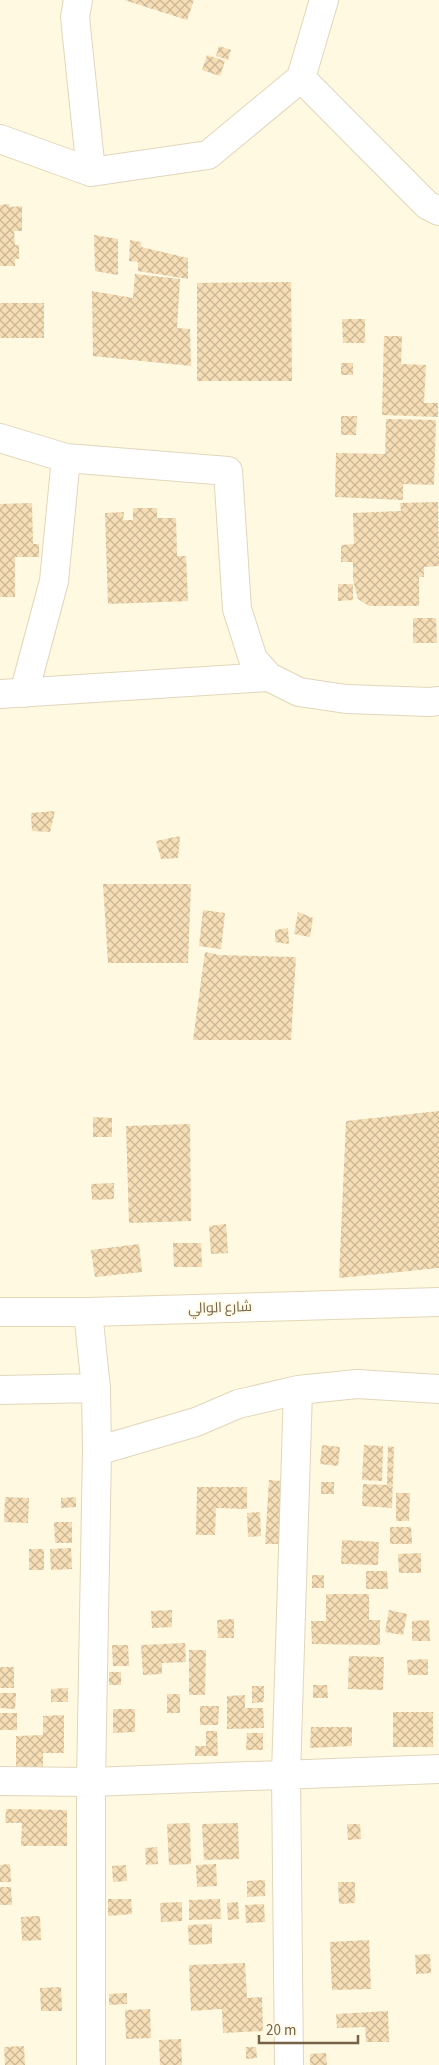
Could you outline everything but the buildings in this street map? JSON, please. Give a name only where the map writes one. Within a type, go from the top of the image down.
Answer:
[{"type":"street","points":[[78,0],[75,17],[90,172]]},
{"type":"street","points":[[0,140],[90,172],[208,155],[301,78],[324,0]]},
{"type":"street","points":[[301,78],[427,205],[439,211]]},
{"type":"street","points":[[0,438],[66,458],[228,471],[237,609],[253,659],[268,677],[299,692],[346,699],[439,700]]},
{"type":"street","points":[[66,458],[54,581],[12,693],[268,677]]},
{"type":"street","name":"شارع الوالي","points":[[0,1312],[88,1312],[439,1302]]},
{"type":"street","points":[[88,1312],[96,1388],[97,1451],[91,1782],[91,2065]]},
{"type":"street","points":[[97,1451],[196,1422],[238,1404],[298,1390],[357,1384],[439,1389]]},
{"type":"street","points":[[0,1390],[96,1388]]},
{"type":"street","points":[[289,2065],[286,1774],[298,1390]]},
{"type":"street","points":[[0,1781],[91,1782],[439,1769]]}]
